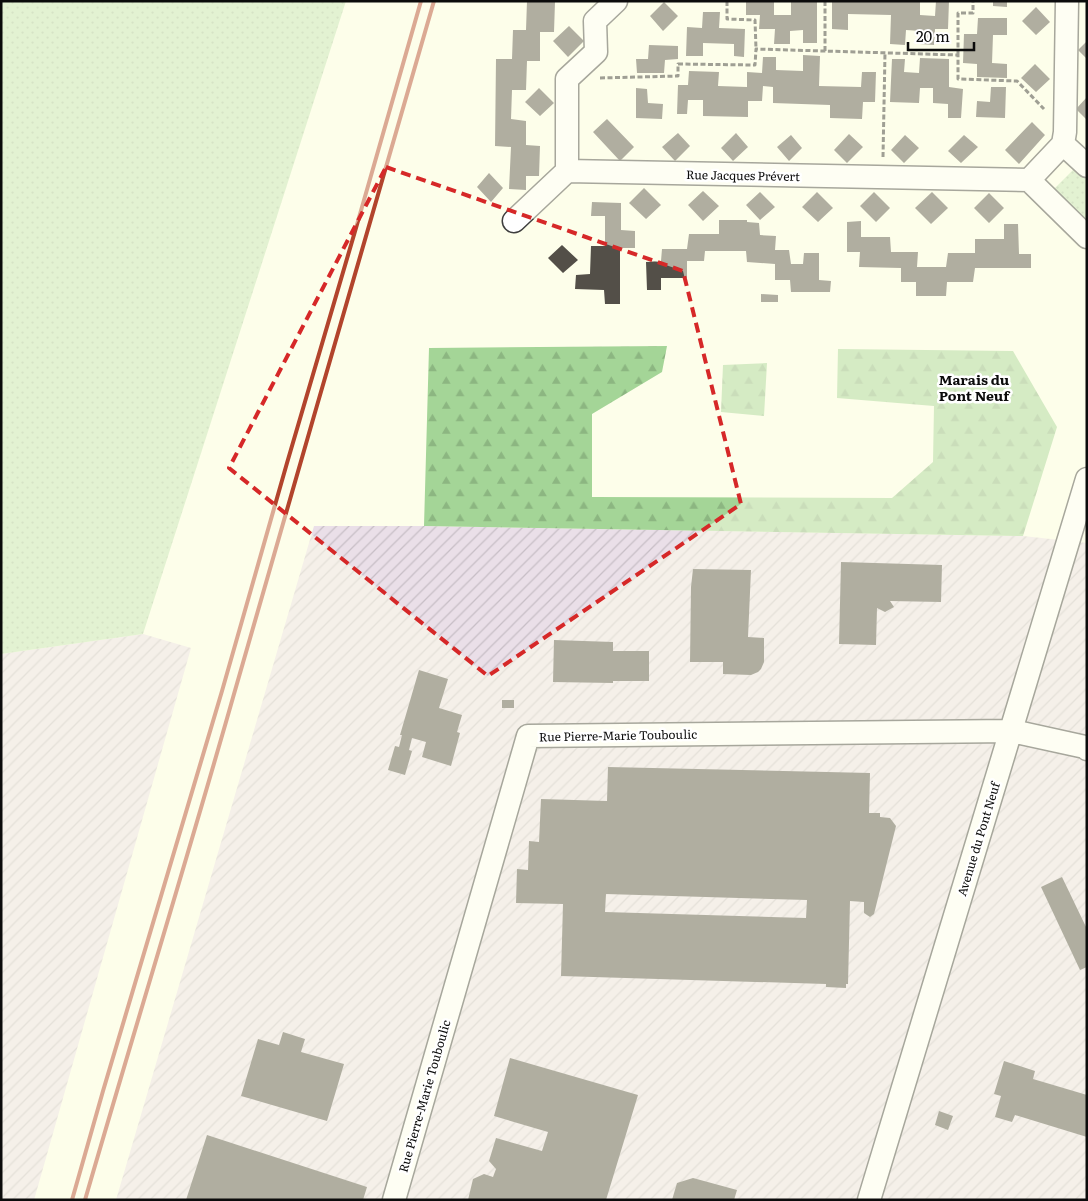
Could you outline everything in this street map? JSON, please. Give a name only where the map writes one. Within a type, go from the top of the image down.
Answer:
[{"type":"street","points":[[514,221],[567,171],[567,80],[596,52],[595,21],[616,1]]},
{"type":"street","points":[[1067,1],[1064,138],[1029,180],[1087,236]]},
{"type":"street","points":[[1064,138],[1087,166]]},
{"type":"street","name":"Rue Jacques Prévert","points":[[567,171],[1029,180]]},
{"type":"street","name":"Avenue du Pont Neuf","points":[[869,1200],[1087,479]]},
{"type":"street","points":[[1012,731],[1087,748]]},
{"type":"street","name":"Rue Pierre-Marie Touboulic","points":[[394,1200],[528,736],[1012,731]]},
{"type":"path","points":[[567,80],[678,76],[678,64],[755,64],[755,20],[727,19],[727,1]]},
{"type":"path","points":[[825,51],[826,1]]},
{"type":"path","points":[[973,1],[973,13],[958,13],[958,79],[1017,82],[1064,138]]},
{"type":"path","points":[[756,49],[958,55]]},
{"type":"path","points":[[882,178],[885,53]]},
{"type":"highlighted area","points":[[386,167],[683,271],[741,504],[488,676],[229,468]]},
{"type":"shaded area","points":[[314,526],[424,526],[1023,536],[1087,543],[1087,1200],[116,1200]]},
{"type":"shaded area","points":[[143,634],[191,648],[34,1200],[1,1200],[1,654]]},
{"type":"green space","points":[[1,1],[346,1],[143,634],[1,654]]},
{"type":"green space","points":[[1074,169],[1087,180],[1087,225],[1052,191]]},
{"type":"green space","points":[[667,346],[662,372],[592,414],[592,497],[892,498],[933,462],[934,406],[837,398],[838,349],[1013,351],[1057,427],[1023,536],[424,526],[429,348]]},
{"type":"green space","points":[[767,363],[764,416],[721,412],[723,365]]},
{"type":"building","points":[[527,1],[555,2],[554,32],[540,32],[540,61],[527,61],[526,90],[512,90],[511,119],[526,121],[526,145],[540,146],[539,176],[526,176],[526,190],[509,189],[511,147],[495,146],[496,59],[512,59],[513,30],[526,30]]},
{"type":"building","points":[[746,1],[774,1],[774,15],[791,15],[791,2],[817,2],[817,43],[803,43],[803,30],[790,31],[790,44],[774,44],[775,29],[759,29],[760,15],[746,15]]},
{"type":"building","points":[[832,1],[920,2],[920,15],[935,16],[936,1],[949,1],[948,29],[935,29],[934,45],[920,44],[921,31],[906,30],[905,45],[890,44],[891,15],[848,14],[848,30],[832,29]]},
{"type":"building","points":[[993,1],[1007,1],[1007,7],[993,6]]},
{"type":"building","points":[[664,2],[678,16],[663,31],[650,16]]},
{"type":"building","points":[[1036,7],[1050,22],[1036,35],[1022,21]]},
{"type":"building","points":[[703,12],[720,12],[719,28],[745,29],[744,57],[734,56],[734,44],[703,43],[703,56],[686,56],[687,27],[702,28]]},
{"type":"building","points":[[978,18],[1007,18],[1007,35],[993,35],[992,63],[1007,64],[1007,78],[977,77],[977,64],[963,63],[964,34],[977,34]]},
{"type":"building","points":[[569,26],[584,41],[568,57],[553,41]]},
{"type":"building","points":[[1087,41],[1087,59],[1078,50]]},
{"type":"building","points":[[649,45],[678,46],[678,59],[665,60],[664,73],[637,73],[636,59],[648,59]]},
{"type":"building","points":[[803,55],[820,56],[819,86],[861,87],[862,72],[876,72],[875,102],[863,102],[862,119],[830,118],[830,105],[773,103],[773,87],[763,86],[762,101],[748,101],[748,117],[703,116],[703,100],[688,100],[687,114],[677,114],[678,85],[688,85],[689,71],[719,72],[718,86],[747,87],[747,72],[762,73],[763,57],[776,57],[776,70],[803,71]]},
{"type":"building","points":[[920,58],[949,59],[949,87],[963,89],[961,118],[948,118],[948,104],[933,103],[933,88],[920,88],[919,103],[890,102],[892,59],[905,59],[904,72],[919,73]]},
{"type":"building","points":[[1035,64],[1050,79],[1036,92],[1021,78]]},
{"type":"building","points":[[991,87],[1006,87],[1005,118],[976,117],[977,101],[990,102]]},
{"type":"building","points":[[539,88],[554,103],[540,116],[525,102]]},
{"type":"building","points":[[636,88],[647,89],[648,103],[663,104],[662,119],[636,118]]},
{"type":"building","points":[[1087,97],[1087,120],[1076,109]]},
{"type":"building","points":[[607,119],[634,147],[620,161],[593,132]]},
{"type":"building","points":[[1032,122],[1045,135],[1019,164],[1005,150]]},
{"type":"building","points":[[678,133],[690,146],[675,161],[662,147]]},
{"type":"building","points":[[736,133],[748,147],[733,161],[721,148]]},
{"type":"building","points":[[849,134],[863,147],[847,163],[834,150]]},
{"type":"building","points":[[791,135],[802,148],[789,161],[777,147]]},
{"type":"building","points":[[905,135],[919,148],[904,163],[891,150]]},
{"type":"building","points":[[964,135],[978,147],[961,163],[948,151]]},
{"type":"building","points":[[489,173],[503,188],[491,202],[477,187]]},
{"type":"building","points":[[644,188],[661,205],[646,219],[629,203]]},
{"type":"building","points":[[703,191],[719,206],[703,221],[688,205]]},
{"type":"building","points":[[760,192],[775,207],[760,220],[746,205]]},
{"type":"building","points":[[817,192],[833,208],[818,222],[802,207]]},
{"type":"building","points":[[874,192],[890,208],[876,222],[860,206]]},
{"type":"building","points":[[932,192],[948,208],[931,224],[915,208]]},
{"type":"building","points":[[989,193],[1004,208],[989,223],[974,208]]},
{"type":"building","points":[[592,202],[621,203],[621,230],[635,231],[635,248],[620,248],[620,304],[605,304],[604,290],[575,289],[576,275],[590,274],[591,246],[605,246],[605,216],[591,216]]},
{"type":"building","points":[[719,220],[747,220],[747,222],[759,223],[760,235],[776,236],[775,250],[789,250],[791,264],[803,264],[804,253],[819,253],[819,280],[831,281],[830,292],[791,292],[790,280],[775,280],[775,264],[747,262],[746,251],[705,251],[704,261],[687,261],[687,278],[661,278],[661,290],[647,290],[646,262],[661,261],[662,249],[687,249],[689,234],[719,234]]},
{"type":"building","points":[[861,221],[861,237],[890,237],[891,252],[918,252],[917,267],[946,267],[948,253],[975,253],[975,239],[1004,239],[1004,224],[1018,224],[1019,254],[1031,254],[1031,268],[975,268],[973,282],[947,282],[946,296],[916,296],[916,282],[901,282],[901,268],[859,267],[860,252],[847,252],[847,222]]},
{"type":"building","points":[[562,245],[578,260],[563,273],[548,258]]},
{"type":"building","points":[[761,294],[778,295],[778,302],[761,302]]},
{"type":"building","points":[[841,562],[942,565],[941,602],[890,601],[894,607],[885,612],[877,608],[876,645],[839,644]]},
{"type":"building","points":[[693,569],[751,570],[748,637],[764,638],[764,662],[758,672],[751,675],[723,674],[723,662],[690,662]]},
{"type":"building","points":[[554,640],[613,642],[613,651],[649,651],[649,681],[613,681],[613,683],[553,682]]},
{"type":"building","points":[[419,670],[448,679],[439,708],[462,715],[457,732],[460,733],[451,766],[422,757],[426,742],[412,738],[409,750],[412,751],[405,775],[388,770],[395,746],[399,747],[402,735],[400,735]]},
{"type":"building","points":[[502,700],[514,700],[514,708],[502,708]]},
{"type":"building","points":[[608,767],[870,773],[869,813],[880,813],[880,817],[890,818],[896,826],[874,914],[870,917],[864,913],[864,902],[850,901],[848,984],[846,984],[846,988],[826,987],[826,984],[561,976],[563,904],[516,903],[517,869],[528,870],[529,841],[539,842],[541,799],[607,801]],"holes":[[[606,894],[807,900],[806,918],[605,912]]]},
{"type":"building","points":[[1062,877],[1087,929],[1087,967],[1080,970],[1041,887]]},
{"type":"building","points":[[283,1032],[305,1039],[301,1052],[344,1064],[327,1121],[241,1096],[258,1039],[279,1045]]},
{"type":"building","points":[[510,1058],[638,1095],[606,1200],[468,1200],[473,1179],[484,1174],[493,1177],[496,1169],[489,1161],[496,1138],[542,1151],[548,1132],[494,1116]]},
{"type":"building","points":[[1004,1061],[1035,1071],[1033,1079],[1087,1095],[1087,1137],[1015,1115],[1012,1122],[995,1117],[1001,1096],[994,1094]]},
{"type":"building","points":[[939,1111],[953,1116],[948,1130],[935,1125]]},
{"type":"building","points":[[207,1135],[367,1187],[363,1200],[186,1200]]},
{"type":"building","points":[[693,1178],[737,1190],[734,1200],[672,1200],[677,1183]]},
{"type":"railway","points":[[72,1200],[222,691],[421,1]]},
{"type":"railway","points":[[85,1200],[216,757],[434,1]]},
{"type":"district","name":"Marais du Pont Neuf","points":[[974,388]]}]
